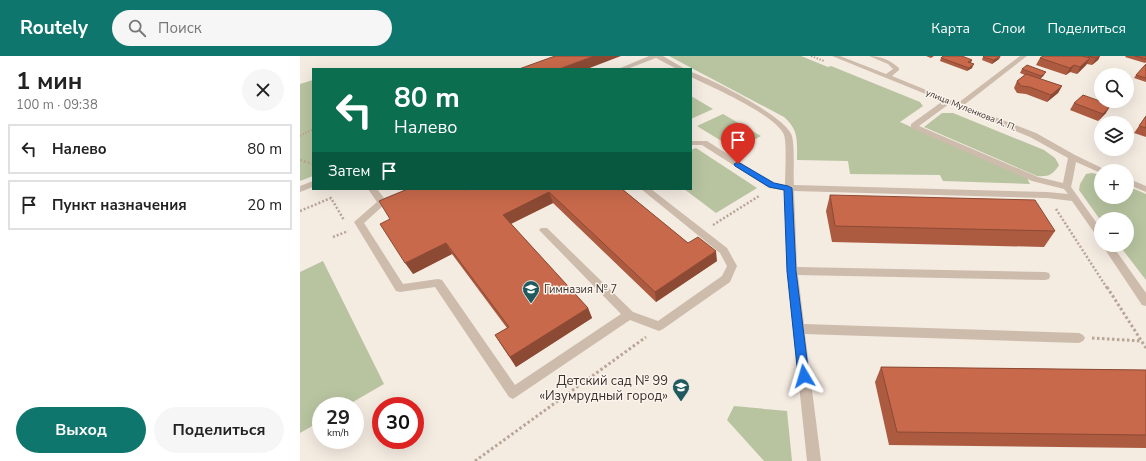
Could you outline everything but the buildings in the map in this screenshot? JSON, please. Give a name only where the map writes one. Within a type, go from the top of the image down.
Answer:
[{"type":"street","points":[[624,68],[656,56],[680,68]]},
{"type":"street","name":"улица Муленкова А. П.","points":[[835,56],[1033,135],[1072,157],[1094,167]]},
{"type":"street","points":[[872,56],[890,63],[897,69],[887,77]]},
{"type":"street","points":[[959,105],[1024,56]]},
{"type":"street","points":[[692,75],[763,112],[783,127],[788,135],[788,188],[792,271],[814,461]]},
{"type":"street","points":[[948,101],[914,126],[1035,179],[1067,187]]},
{"type":"street","points":[[692,142],[704,143],[772,186],[788,188],[1047,195],[1075,198]]},
{"type":"street","points":[[1072,157],[1067,187],[1094,226]]},
{"type":"street","points":[[300,189],[312,184]]},
{"type":"street","points":[[1134,184],[1146,189]]},
{"type":"street","points":[[373,190],[382,202]]},
{"type":"street","points":[[412,190],[382,202],[359,222],[400,288],[438,283],[513,393],[629,315]]},
{"type":"street","points":[[544,230],[629,315],[658,326],[726,279],[732,266],[724,251],[646,190]]},
{"type":"street","points":[[1112,252],[1146,302]]},
{"type":"street","points":[[792,271],[1045,276]]},
{"type":"street","points":[[798,329],[1079,338]]},
{"type":"path","points":[[300,136],[312,130]]},
{"type":"path","points":[[300,160],[312,164]]},
{"type":"path","points":[[1047,195],[1146,348]]},
{"type":"path","points":[[700,233],[759,196]]},
{"type":"path","points":[[300,211],[331,198],[346,223]]},
{"type":"path","points":[[333,237],[350,230]]},
{"type":"path","points":[[475,461],[644,339],[658,326]]},
{"type":"path","points":[[1079,338],[1142,341]]},
{"type":"green space","points":[[669,56],[801,56],[828,67],[831,66],[920,102],[923,106],[900,122],[1027,178],[1030,184],[943,181],[940,175],[850,174],[848,161],[797,160],[797,141],[795,131],[784,117]]},
{"type":"green space","points":[[312,80],[312,176],[300,181],[300,84]]},
{"type":"green space","points":[[692,97],[713,109],[692,119]]},
{"type":"green space","points":[[942,113],[953,113],[1044,150],[1055,158],[1059,165],[1050,175],[1037,176],[924,127]]},
{"type":"green space","points":[[723,114],[761,136],[736,150],[697,126]]},
{"type":"green space","points":[[696,148],[757,188],[716,213],[685,190],[692,190],[692,150]]},
{"type":"green space","points":[[1094,173],[1094,204],[1134,204],[1134,189],[1146,194],[1146,280],[1124,252],[1134,252],[1134,212],[1095,212],[1079,190],[1080,184],[1086,174]]},
{"type":"green space","points":[[323,261],[384,384],[362,397],[312,397],[312,426],[300,433],[300,272]]},
{"type":"green space","points":[[734,406],[787,411],[792,461],[764,461],[727,420]]},
{"type":"place","name":"Гимназия № 7","points":[[531,304]]},
{"type":"place","name":"Детский сад № 99 «Изумрудный город»","points":[[681,402]]},
{"type":"route","points":[[738,164],[772,186],[788,188],[792,271],[804,376]]}]
